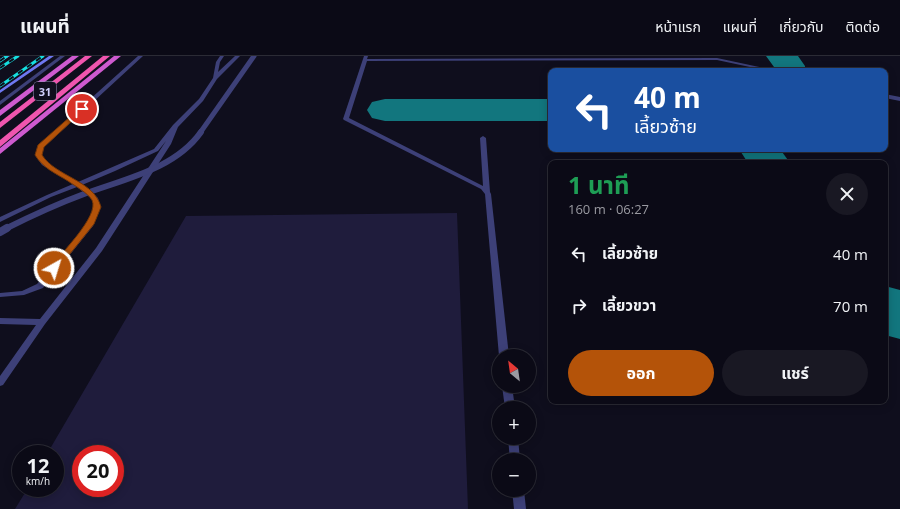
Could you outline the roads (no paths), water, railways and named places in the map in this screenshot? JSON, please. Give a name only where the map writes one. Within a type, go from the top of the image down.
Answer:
[{"type":"highway","name":"31","points":[[0,114],[76,56]]},
{"type":"highway","name":"31","points":[[0,126],[89,56]]},
{"type":"highway","name":"31","points":[[0,144],[107,56]]},
{"type":"highway","name":"31","points":[[0,152],[118,56]]},
{"type":"main road","points":[[0,60],[8,56]]},
{"type":"main road","points":[[0,92],[52,56]]},
{"type":"lane","points":[[0,103],[63,56]]},
{"type":"lane","points":[[0,295],[24,293],[40,286],[90,224],[97,207],[95,198],[77,184],[44,164],[38,155],[41,146],[141,56]]},
{"type":"lane","points":[[215,78],[218,62],[222,56]]},
{"type":"lane","points":[[0,220],[77,184],[113,170],[156,150],[175,126],[201,100],[215,78],[238,56]]},
{"type":"lane","points":[[0,232],[47,209],[134,176],[181,154],[193,143],[254,56]]},
{"type":"lane","points":[[487,191],[346,119],[365,58],[717,58],[762,68]]},
{"type":"lane","points":[[888,97],[900,99]]},
{"type":"lane","points":[[0,383],[42,322],[99,249],[168,144],[175,126]]},
{"type":"lane","points":[[483,138],[503,349]]},
{"type":"lane","points":[[0,321],[42,322]]},
{"type":"lane","points":[[519,497],[520,509]]},
{"type":"railway","points":[[0,61],[7,56]]},
{"type":"railway","points":[[0,68],[18,56]]},
{"type":"railway","points":[[0,86],[43,56]]}]
